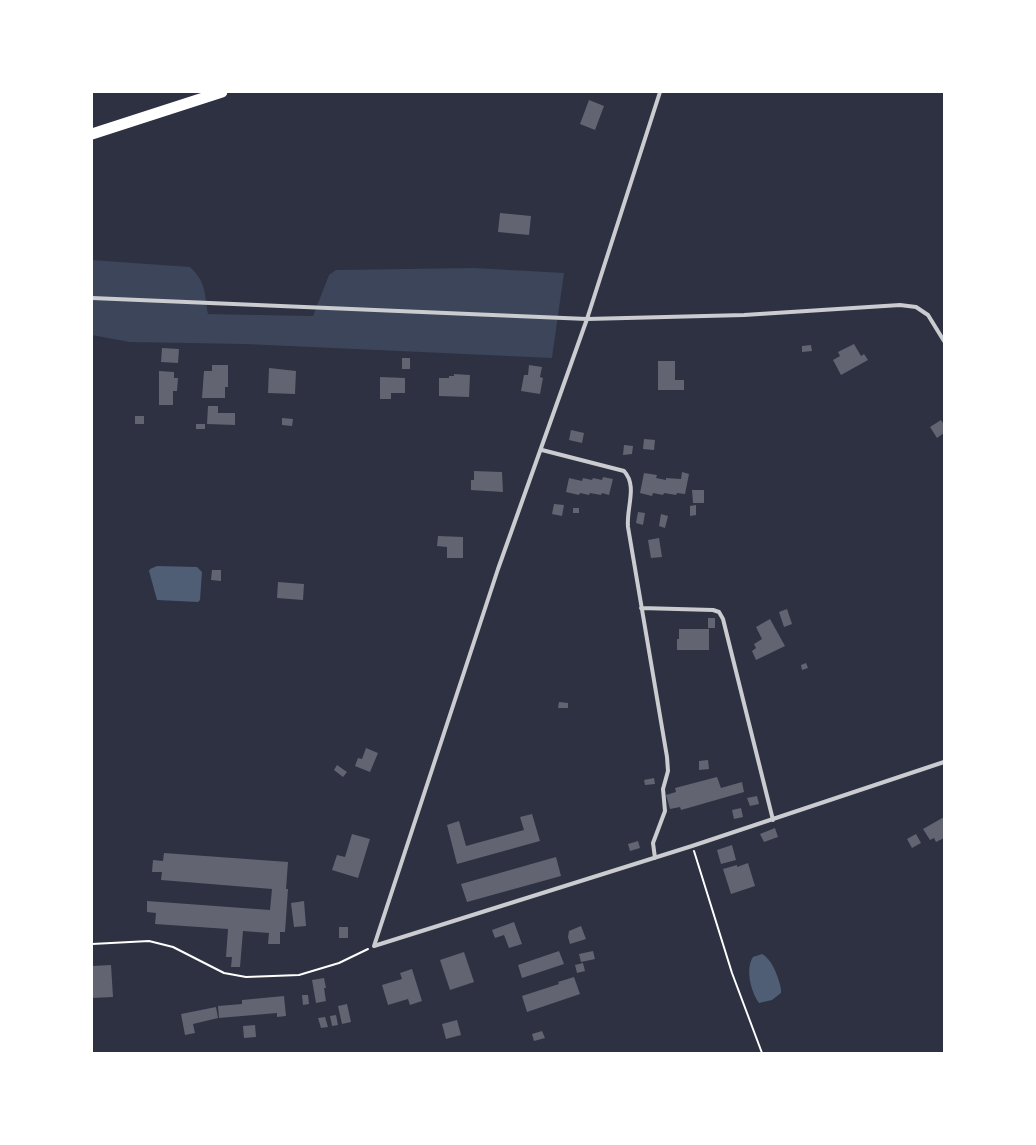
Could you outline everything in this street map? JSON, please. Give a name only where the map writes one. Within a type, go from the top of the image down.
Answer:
[{"type":"highway","points":[[92,134],[222,92]]},
{"type":"street","points":[[374,946],[498,569],[542,450],[587,319],[660,92]]},
{"type":"street","points":[[92,298],[587,319],[744,315],[900,304],[916,306],[928,315],[944,342]]},
{"type":"street","points":[[542,450],[624,471],[630,476],[632,484],[627,515],[641,608],[667,757],[668,771],[663,789],[665,811],[653,843],[655,858]]},
{"type":"street","points":[[641,608],[713,610],[719,612],[723,619],[773,820]]},
{"type":"street","points":[[374,946],[773,820],[944,762]]},
{"type":"path","points":[[692,846],[732,973],[762,1053]]},
{"type":"path","points":[[92,944],[149,941],[173,947],[224,973],[246,978],[299,975],[339,963],[374,946]]},
{"type":"shaded area","points":[[92,260],[190,267],[202,283],[208,314],[313,316],[329,275],[336,270],[474,268],[564,273],[552,358],[245,344],[129,342],[92,335]]},
{"type":"shaded area","points":[[157,566],[197,567],[202,572],[200,600],[198,602],[157,600],[149,571]]},
{"type":"shaded area","points":[[762,954],[769,960],[777,974],[781,993],[772,1000],[759,1003],[751,987],[749,968],[753,957]]},
{"type":"building","points":[[589,100],[604,106],[595,130],[580,124]]},
{"type":"building","points":[[500,213],[531,216],[529,235],[498,232]]},
{"type":"building","points":[[854,344],[861,356],[864,354],[868,360],[841,375],[833,360],[840,356],[838,352]]},
{"type":"building","points":[[811,345],[812,351],[802,352],[802,346]]},
{"type":"building","points":[[162,348],[179,349],[178,363],[161,362]]},
{"type":"building","points":[[402,358],[410,358],[410,369],[402,369]]},
{"type":"building","points":[[658,361],[675,361],[675,380],[684,380],[684,390],[658,390]]},
{"type":"building","points":[[212,365],[228,365],[228,387],[225,387],[225,398],[202,398],[204,371],[212,371]]},
{"type":"building","points":[[529,365],[542,367],[540,377],[543,378],[540,394],[521,391],[524,375],[528,375]]},
{"type":"building","points":[[269,368],[296,371],[295,394],[268,393]]},
{"type":"building","points":[[159,371],[174,372],[174,378],[178,378],[177,391],[173,391],[173,405],[159,405]]},
{"type":"building","points":[[454,374],[470,375],[469,397],[439,396],[439,378],[449,378],[449,376],[454,376]]},
{"type":"building","points":[[380,377],[405,378],[405,393],[391,393],[391,399],[380,399]]},
{"type":"building","points":[[208,406],[218,406],[218,413],[235,413],[235,425],[207,424]]},
{"type":"building","points":[[135,416],[144,416],[144,424],[135,424]]},
{"type":"building","points":[[282,418],[293,419],[292,426],[282,425]]},
{"type":"building","points":[[941,420],[944,425],[944,433],[937,438],[930,427]]},
{"type":"building","points":[[196,424],[205,424],[205,429],[196,429]]},
{"type":"building","points":[[571,430],[584,433],[582,443],[569,440]]},
{"type":"building","points":[[644,439],[655,440],[654,450],[643,449]]},
{"type":"building","points":[[624,445],[633,446],[632,454],[623,455]]},
{"type":"building","points":[[474,471],[502,472],[503,492],[471,490],[471,480],[474,480]]},
{"type":"building","points":[[682,472],[689,474],[685,494],[677,493],[676,495],[664,493],[663,495],[653,493],[652,496],[640,493],[644,473],[657,475],[656,478],[666,480],[666,478],[681,479]]},
{"type":"building","points":[[603,477],[613,479],[609,495],[602,493],[601,495],[590,493],[589,495],[580,493],[579,495],[566,492],[569,478],[582,481],[583,478],[602,480]]},
{"type":"building","points":[[692,490],[704,490],[704,503],[693,503]]},
{"type":"building","points":[[554,504],[564,505],[562,516],[552,514]]},
{"type":"building","points":[[696,505],[696,515],[690,516],[690,506]]},
{"type":"building","points":[[573,508],[579,508],[579,513],[573,513]]},
{"type":"building","points":[[638,512],[645,513],[643,525],[636,523]]},
{"type":"building","points":[[661,514],[668,516],[665,528],[659,526]]},
{"type":"building","points":[[438,536],[463,537],[463,558],[447,558],[447,547],[437,546]]},
{"type":"building","points":[[659,538],[662,557],[651,558],[648,540]]},
{"type":"building","points":[[212,570],[221,570],[221,581],[211,580]]},
{"type":"building","points":[[278,582],[304,584],[303,600],[277,598]]},
{"type":"building","points":[[787,609],[792,624],[784,627],[779,612]]},
{"type":"building","points":[[708,618],[715,618],[715,628],[708,628]]},
{"type":"building","points":[[770,619],[785,646],[756,660],[752,651],[756,648],[754,644],[762,639],[756,627]]},
{"type":"building","points":[[679,629],[709,629],[709,650],[677,650]]},
{"type":"building","points":[[806,663],[808,668],[802,670],[801,665]]},
{"type":"building","points":[[559,702],[568,703],[568,708],[558,708]]},
{"type":"building","points":[[366,748],[378,753],[370,772],[355,766],[358,758],[362,759]]},
{"type":"building","points":[[708,760],[709,769],[699,770],[699,761]]},
{"type":"building","points":[[337,765],[347,772],[343,777],[334,770]]},
{"type":"building","points":[[717,777],[721,788],[742,782],[744,792],[681,810],[680,807],[670,809],[666,795],[676,792],[675,788]]},
{"type":"building","points":[[654,778],[655,784],[645,785],[644,780]]},
{"type":"building","points":[[757,796],[759,804],[750,806],[747,798]]},
{"type":"building","points":[[741,808],[743,817],[734,819],[732,810]]},
{"type":"building","points":[[532,814],[540,841],[457,864],[447,825],[459,821],[466,846],[524,830],[520,817]]},
{"type":"building","points":[[944,817],[944,838],[936,842],[934,838],[930,840],[923,829]]},
{"type":"building","points":[[775,828],[778,837],[764,842],[760,834]]},
{"type":"building","points":[[352,834],[370,839],[358,878],[332,870],[337,855],[345,857]]},
{"type":"building","points":[[916,834],[921,843],[912,848],[907,839]]},
{"type":"building","points":[[638,841],[640,848],[630,851],[628,844]]},
{"type":"building","points":[[732,845],[736,860],[721,864],[717,850]]},
{"type":"building","points":[[164,853],[288,862],[285,932],[280,932],[280,944],[268,944],[269,933],[243,931],[240,967],[231,967],[232,957],[226,957],[228,929],[155,924],[156,913],[147,912],[147,901],[270,910],[272,889],[161,880],[162,872],[152,872],[153,860],[163,861]]},
{"type":"building","points":[[556,857],[561,876],[467,902],[461,884]]},
{"type":"building","points":[[748,863],[755,886],[731,894],[723,869],[737,865],[737,867]]},
{"type":"building","points":[[304,901],[306,926],[294,927],[291,903]]},
{"type":"building","points":[[514,922],[522,944],[509,948],[504,935],[495,938],[492,930]]},
{"type":"building","points":[[581,926],[586,939],[570,944],[568,937],[569,931]]},
{"type":"building","points":[[339,927],[348,927],[348,938],[339,938]]},
{"type":"building","points":[[559,951],[564,964],[522,978],[518,965]]},
{"type":"building","points":[[593,951],[595,959],[581,962],[579,954]]},
{"type":"building","points":[[464,952],[474,982],[450,990],[440,960]]},
{"type":"building","points":[[583,963],[585,971],[577,973],[575,965]]},
{"type":"building","points":[[111,965],[113,997],[92,998],[92,966]]},
{"type":"building","points":[[412,969],[422,1001],[410,1005],[408,999],[388,1005],[382,985],[402,979],[400,973]]},
{"type":"building","points":[[574,977],[580,994],[527,1012],[522,996],[559,984],[558,982]]},
{"type":"building","points":[[324,978],[326,1001],[316,1003],[312,980]]},
{"type":"building","points":[[302,995],[308,995],[309,1004],[303,1005]]},
{"type":"building","points":[[284,996],[286,1016],[277,1017],[277,1013],[219,1018],[218,1006],[242,1004],[242,1000]]},
{"type":"building","points":[[347,1004],[351,1022],[342,1024],[338,1006]]},
{"type":"building","points":[[216,1007],[218,1018],[193,1024],[195,1033],[185,1035],[181,1014]]},
{"type":"building","points":[[336,1015],[338,1025],[332,1026],[330,1016]]},
{"type":"building","points":[[325,1017],[328,1027],[321,1028],[318,1018]]},
{"type":"building","points":[[457,1020],[461,1035],[446,1039],[442,1024]]},
{"type":"building","points":[[255,1025],[256,1037],[244,1038],[243,1026]]},
{"type":"building","points":[[542,1031],[545,1038],[534,1041],[532,1034]]}]
